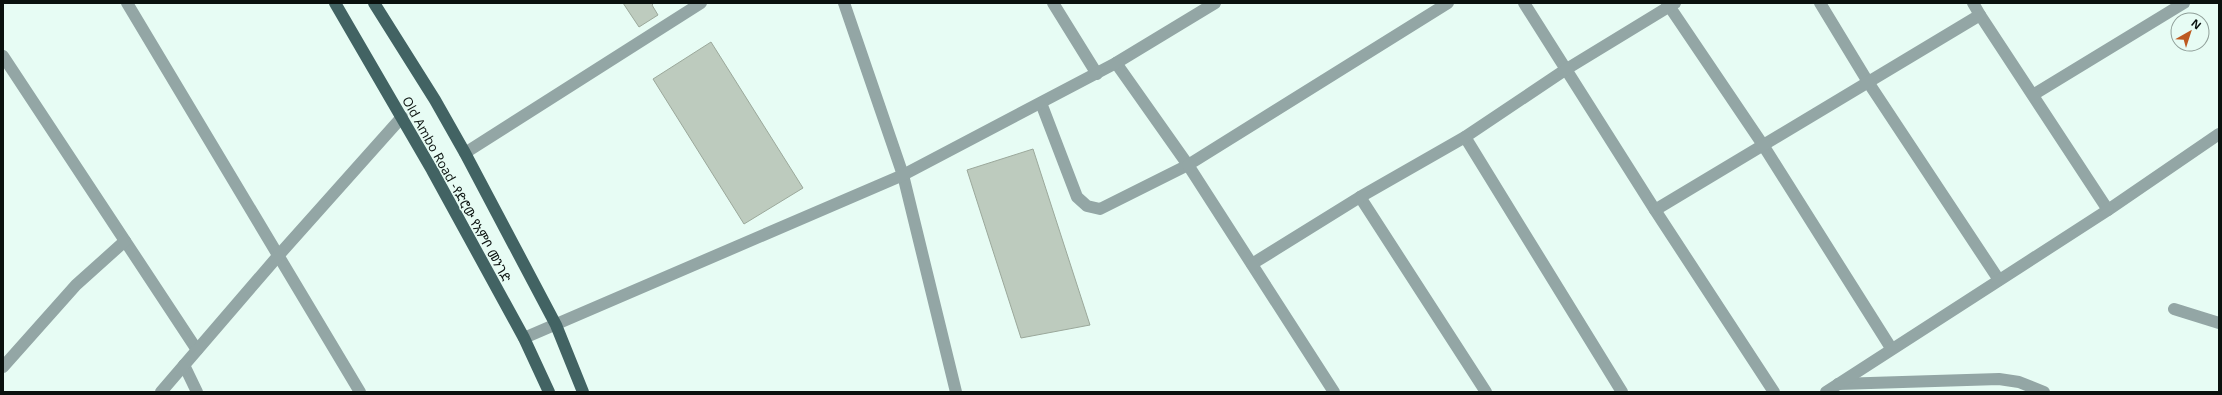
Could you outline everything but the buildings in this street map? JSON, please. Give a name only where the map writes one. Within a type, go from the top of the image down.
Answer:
[{"type":"main road","name":"Old Ambo Road -የድሮው የአምቦ መንገድ","points":[[335,3],[402,117],[524,338],[549,392]]},
{"type":"main road","name":"Old Ambo Road -የድሮው የአምቦ መንገድ","points":[[374,3],[435,100],[465,152],[556,325],[584,392]]},
{"type":"street","points":[[127,3],[360,392]]},
{"type":"street","points":[[465,152],[700,3]]},
{"type":"street","points":[[844,3],[903,175],[956,392]]},
{"type":"street","points":[[1053,3],[1097,74]]},
{"type":"street","points":[[524,338],[903,175],[1097,74],[1116,63],[1199,7],[1215,3]]},
{"type":"street","points":[[1041,103],[1077,197],[1087,206],[1100,209],[1188,165],[1448,3]]},
{"type":"street","points":[[1524,3],[1655,210],[1774,392]]},
{"type":"street","points":[[1820,3],[1868,82],[1999,280]]},
{"type":"street","points":[[1973,3],[2108,210]]},
{"type":"street","points":[[2033,95],[2184,3]]},
{"type":"street","points":[[1252,264],[1360,198],[1465,137],[1566,70],[1671,4],[1763,145],[1891,348]]},
{"type":"street","points":[[1655,210],[1980,15]]},
{"type":"street","points":[[3,56],[197,350]]},
{"type":"street","points":[[1116,63],[1188,165],[1334,392]]},
{"type":"street","points":[[161,392],[278,256],[402,117]]},
{"type":"street","points":[[1826,392],[1891,348],[2108,210],[2219,134]]},
{"type":"street","points":[[1465,137],[1622,392]]},
{"type":"street","points":[[1360,198],[1486,392]]},
{"type":"street","points":[[3,367],[76,284],[125,241]]},
{"type":"street","points":[[2174,309],[2219,323]]},
{"type":"street","points":[[184,365],[197,392]]},
{"type":"street","points":[[1838,384],[1999,379],[2019,382],[2044,392]]}]
